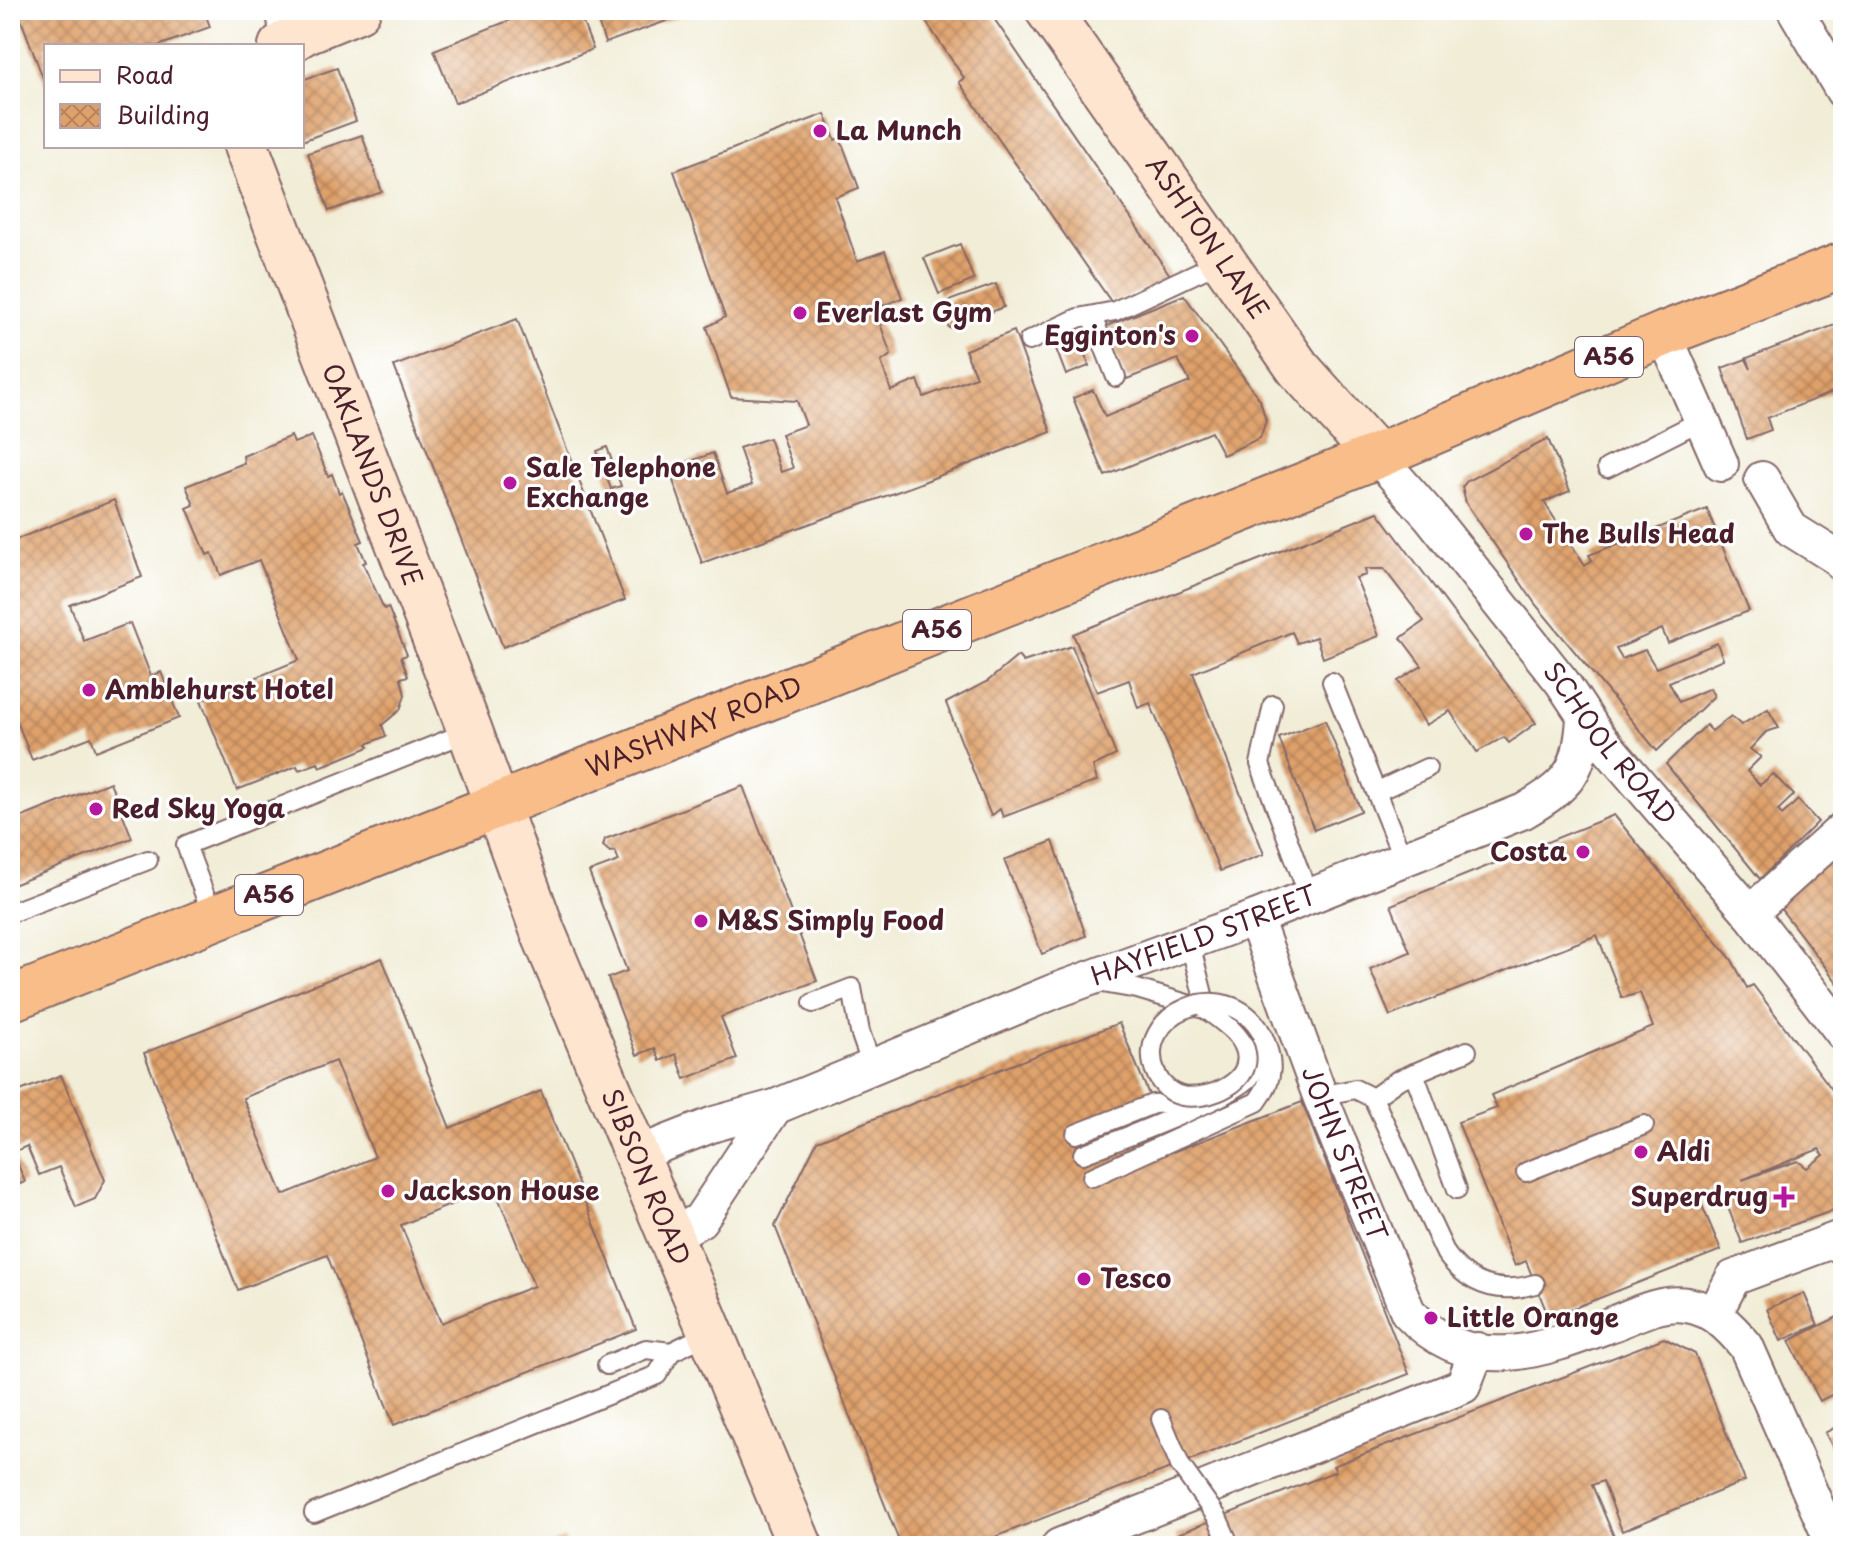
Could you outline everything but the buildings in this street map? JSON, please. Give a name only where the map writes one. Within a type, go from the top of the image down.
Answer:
[{"type":"highway","name":"A56","points":[[1377,456],[1664,334],[1843,265]]},
{"type":"highway","name":"WASHWAY ROAD","points":[[10,999],[1377,456]]},
{"type":"main road","name":"ASHTON LANE","points":[[1048,10],[1304,376],[1377,456]]},
{"type":"main road","points":[[284,44],[336,14]]},
{"type":"main road","name":"OAKLANDS DRIVE","points":[[247,148],[497,805]]},
{"type":"main road","name":"SIBSON ROAD","points":[[497,805],[543,932],[800,1546]]},
{"type":"street","points":[[1795,10],[1842,89]]},
{"type":"street","points":[[1664,334],[1721,464]]},
{"type":"street","name":"SCHOOL ROAD","points":[[1377,456],[1430,516],[1562,682],[1584,719],[1664,818],[1750,913],[1843,1033]]},
{"type":"street","points":[[1762,479],[1791,529],[1839,559],[1843,565]]},
{"type":"street","name":"HAYFIELD STREET","points":[[635,1155],[699,1129],[775,1107],[1086,980],[1255,918],[1524,811],[1551,795],[1568,779],[1581,753],[1584,719]]},
{"type":"street","points":[[1750,913],[1843,829]]},
{"type":"street","name":"JOHN STREET","points":[[1255,918],[1320,1096],[1408,1312],[1434,1335],[1477,1350],[1515,1355],[1550,1348],[1648,1309],[1684,1304],[1714,1315]]},
{"type":"street","points":[[672,1236],[700,1220],[775,1107]]},
{"type":"street","points":[[1834,1546],[1746,1346],[1729,1326],[1714,1315],[1733,1278],[1843,1237]]},
{"type":"street","points":[[1066,1543],[1463,1386],[1477,1350]]},
{"type":"lane","points":[[276,10],[281,44]]},
{"type":"lane","points":[[1029,341],[1092,316],[1115,311],[1224,260]]},
{"type":"lane","points":[[1092,316],[1116,377]]},
{"type":"lane","points":[[1607,468],[1702,420]]},
{"type":"lane","points":[[1332,682],[1403,859]]},
{"type":"lane","points":[[1273,705],[1260,764],[1309,897]]},
{"type":"lane","points":[[213,917],[186,845],[470,731]]},
{"type":"lane","points":[[1376,792],[1427,768]]},
{"type":"lane","points":[[10,913],[148,860]]},
{"type":"lane","points":[[1189,940],[1207,1010]]},
{"type":"lane","points":[[1086,980],[1149,991],[1207,1010],[1237,1036],[1245,1051],[1246,1063],[1240,1076],[1230,1086],[1196,1097],[1180,1096],[1168,1090],[1157,1077],[1151,1061],[1153,1043],[1161,1027],[1173,1016],[1214,1001],[1244,1010],[1262,1034],[1273,1069],[1269,1086],[1257,1102],[1092,1177]]},
{"type":"lane","points":[[813,1003],[852,988],[860,1032],[872,1066]]},
{"type":"lane","points":[[1076,1134],[1208,1101],[1237,1089],[1248,1079],[1262,1052],[1262,1034]]},
{"type":"lane","points":[[1373,1098],[1414,1073],[1467,1051]]},
{"type":"lane","points":[[1414,1073],[1457,1189]]},
{"type":"lane","points":[[1320,1096],[1355,1089],[1373,1098],[1446,1254],[1457,1270],[1475,1282],[1497,1289],[1517,1290],[1535,1284]]},
{"type":"lane","points":[[1083,1154],[1157,1113]]},
{"type":"lane","points":[[1526,1172],[1644,1125]]},
{"type":"lane","points":[[314,1513],[657,1375],[671,1352],[712,1332]]},
{"type":"lane","points":[[607,1365],[646,1349],[671,1352]]},
{"type":"lane","points":[[1161,1419],[1180,1465],[1217,1517],[1230,1546]]},
{"type":"place","name":"La Munch","points":[[820,131]]},
{"type":"place","name":"Everlast Gym","points":[[800,313]]},
{"type":"place","name":"Egginton's","points":[[1192,336]]},
{"type":"place","name":"Sale Telephone Exchange","points":[[510,483]]},
{"type":"place","name":"The Bulls Head","points":[[1526,534]]},
{"type":"place","name":"Amblehurst Hotel","points":[[89,690]]},
{"type":"place","name":"Red Sky Yoga","points":[[96,809]]},
{"type":"place","name":"Costa","points":[[1583,852]]},
{"type":"place","name":"M&S Simply Food","points":[[701,921]]},
{"type":"place","name":"Aldi","points":[[1641,1152]]},
{"type":"place","name":"Jackson House","points":[[388,1191]]},
{"type":"place","name":"Superdrug","points":[[1784,1197]]},
{"type":"place","name":"Tesco","points":[[1084,1279]]},
{"type":"place","name":"Little Orange","points":[[1431,1318]]}]
